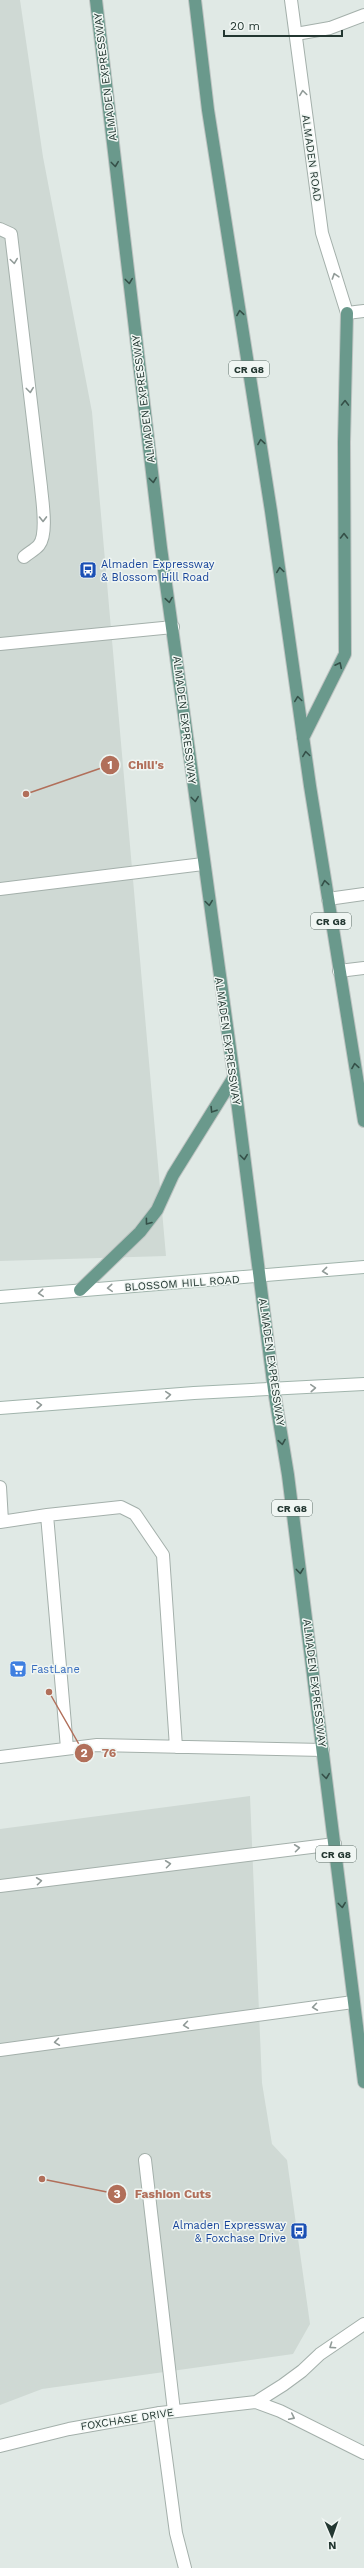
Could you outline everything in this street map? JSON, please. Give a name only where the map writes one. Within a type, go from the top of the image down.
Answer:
[{"type":"main road","name":"ALMADEN EXPRESSWAY","points":[[96,0],[161,548],[173,627],[203,864],[234,1076],[274,1390],[288,1475],[364,2082]]},
{"type":"main road","name":"CR G8","points":[[195,0],[208,110],[271,511],[303,738],[364,1121]]},
{"type":"main road","points":[[303,738],[345,654],[344,442],[347,313]]},
{"type":"main road","points":[[80,1290],[140,1232],[157,1210],[173,1175],[234,1076]]},
{"type":"street","name":"ALMADEN ROAD","points":[[291,0],[322,233],[347,313]]},
{"type":"street","points":[[296,34],[330,28],[364,15]]},
{"type":"street","points":[[0,229],[10,234],[44,522],[42,540],[24,557]]},
{"type":"street","points":[[347,313],[364,310]]},
{"type":"street","points":[[0,644],[173,627]]},
{"type":"street","points":[[0,889],[203,864]]},
{"type":"street","points":[[328,899],[364,894]]},
{"type":"street","points":[[339,971],[364,968]]},
{"type":"street","name":"BLOSSOM HILL ROAD","points":[[0,1297],[260,1277],[364,1267]]},
{"type":"street","points":[[0,1408],[194,1393],[274,1390],[364,1384]]},
{"type":"street","points":[[0,1488],[1,1522],[47,1515],[121,1507],[135,1514],[163,1555],[176,1747]]},
{"type":"street","points":[[47,1515],[67,1748]]},
{"type":"street","points":[[0,1757],[97,1745],[323,1750]]},
{"type":"street","points":[[0,1886],[335,1844]]},
{"type":"street","points":[[0,2050],[353,2002]]},
{"type":"street","points":[[145,2160],[174,2411]]},
{"type":"street","name":"FOXCHASE DRIVE","points":[[0,2446],[69,2428],[174,2411],[256,2402],[290,2380],[320,2354],[364,2324]]},
{"type":"street","name":"FOXCHASE DRIVE","points":[[256,2402],[280,2411],[364,2453]]},
{"type":"street","points":[[160,2413],[176,2533],[185,2568]]},
{"type":"shaded area","points":[[0,0],[20,0],[43,157],[92,412],[166,1256],[0,1261]]},
{"type":"shaded area","points":[[250,1796],[262,2083],[272,2144],[287,2160],[310,2324],[293,2354],[42,2389],[0,2405],[0,1829]]},
{"type":"place","name":"Almaden Expressway & Blossom Hill Road","points":[[88,570]]},
{"type":"place","name":"Chili's","points":[[26,794]]},
{"type":"place","name":"FastLane","points":[[18,1669]]},
{"type":"place","name":"76","points":[[49,1692]]},
{"type":"place","name":"Fashion Cuts","points":[[42,2179]]},
{"type":"place","name":"Almaden Expressway & Foxchase Drive","points":[[299,2231]]}]
